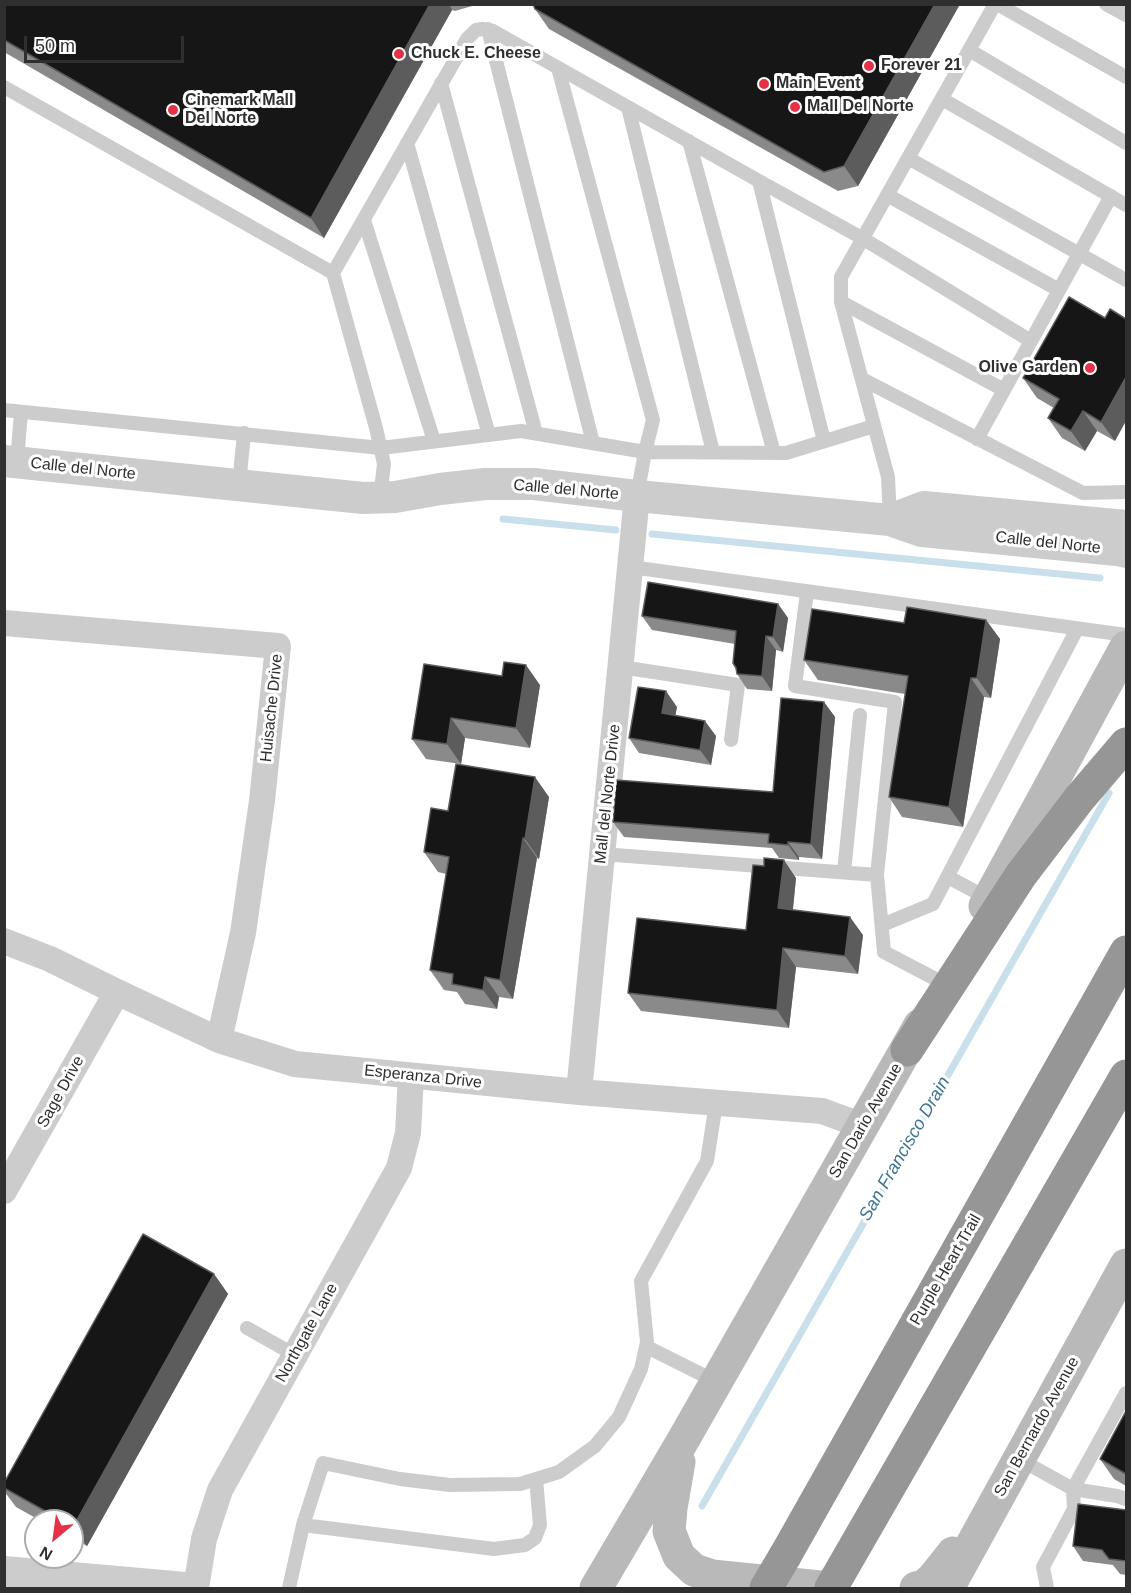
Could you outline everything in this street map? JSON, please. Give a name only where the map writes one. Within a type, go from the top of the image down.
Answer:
[{"type":"highway","points":[[907,1050],[1021,874],[1079,798],[1126,744]]},
{"type":"highway","name":"Purple Heart Trail","points":[[766,1588],[1126,952]]},
{"type":"highway","points":[[830,1588],[1126,1076]]},
{"type":"main road","name":"San Dario Avenue","points":[[596,1588],[907,1050],[1126,647]]},
{"type":"main road","name":"San Bernardo Avenue","points":[[948,1588],[1126,1265]]},
{"type":"main road","points":[[682,1442],[669,1531],[679,1556],[694,1570],[712,1576],[830,1588]]},
{"type":"main road","points":[[916,1588],[924,1586],[933,1578],[1012,1473]]},
{"type":"street","name":"Calle del Norte","points":[[11,461],[363,498],[395,497],[485,484],[534,484],[637,496],[890,519],[922,531],[1126,552]]},
{"type":"street","name":"Mall del Norte Drive","points":[[579,1092],[637,496]]},
{"type":"street","points":[[890,519],[924,507],[1126,526]]},
{"type":"street","name":"Huisache Drive","points":[[4,623],[278,646],[262,801],[243,933],[219,1040]]},
{"type":"street","name":"Esperanza Drive","points":[[4,941],[50,959],[219,1040],[295,1064],[579,1092],[822,1111],[863,1126]]},
{"type":"street","name":"Sage Drive","points":[[4,1191],[117,992]]},
{"type":"street","name":"Northgate Lane","points":[[196,1588],[204,1539],[220,1490],[399,1168],[408,1133],[411,1076]]},
{"type":"street","points":[[8,1578],[185,1588]]},
{"type":"lane","points":[[890,519],[888,477],[841,303],[841,277],[996,4],[1126,77]]},
{"type":"lane","points":[[1106,4],[1126,15]]},
{"type":"lane","points":[[488,29],[593,443]]},
{"type":"lane","points":[[333,273],[466,39],[476,30],[488,29],[862,238],[1031,341]]},
{"type":"lane","points":[[969,50],[1126,143]]},
{"type":"lane","points":[[558,68],[653,420],[637,496]]},
{"type":"lane","points":[[441,83],[536,433]]},
{"type":"lane","points":[[4,87],[333,273],[381,448],[384,464],[380,498]]},
{"type":"lane","points":[[942,99],[1126,205]]},
{"type":"lane","points":[[628,107],[713,452]]},
{"type":"lane","points":[[689,141],[774,453]]},
{"type":"lane","points":[[407,143],[489,435]]},
{"type":"lane","points":[[908,158],[1126,280]]},
{"type":"lane","points":[[759,181],[824,441]]},
{"type":"lane","points":[[887,195],[1059,290]]},
{"type":"lane","points":[[977,438],[1111,196]]},
{"type":"lane","points":[[364,220],[434,441]]},
{"type":"lane","points":[[841,303],[1004,390]]},
{"type":"lane","points":[[862,379],[1083,493],[1126,492]]},
{"type":"lane","points":[[4,410],[381,448],[521,431],[645,452],[786,453],[874,426]]},
{"type":"lane","points":[[11,461],[21,412]]},
{"type":"lane","points":[[238,485],[244,433]]},
{"type":"lane","points":[[630,567],[1126,635]]},
{"type":"lane","points":[[807,592],[795,686],[895,702],[877,875],[884,952],[943,983]]},
{"type":"lane","points":[[882,925],[933,904],[1077,629]]},
{"type":"lane","points":[[621,667],[738,685],[731,740]]},
{"type":"lane","points":[[844,873],[860,715]]},
{"type":"lane","points":[[602,855],[877,875]]},
{"type":"lane","points":[[948,877],[989,899]]},
{"type":"lane","points":[[290,1588],[303,1525],[323,1463],[400,1479],[450,1485],[520,1484],[559,1472],[595,1446],[619,1417],[641,1369],[647,1347],[641,1281],[707,1161],[716,1103]]},
{"type":"lane","points":[[247,1328],[295,1355]]},
{"type":"lane","points":[[647,1347],[717,1382]]},
{"type":"lane","points":[[1047,1588],[1043,1567],[1074,1509],[1073,1489],[1126,1393]]},
{"type":"lane","points":[[1012,1473],[1073,1489],[1126,1499]]},
{"type":"lane","points":[[303,1525],[494,1549],[525,1545],[535,1538],[540,1525],[536,1479]]},
{"type":"lane","points":[[1074,1509],[1090,1510]]},
{"type":"building","points":[[4,4],[430,4],[311,218],[4,40]]},
{"type":"building","name":"Mall Del Norte","points":[[533,4],[935,4],[844,166],[824,172],[535,9]]},
{"type":"building","name":"Olive Garden","points":[[1069,297],[1105,318],[1110,309],[1126,319],[1126,377],[1101,422],[1083,411],[1071,431],[1048,418],[1059,399],[1023,378]]},
{"type":"building","points":[[648,582],[778,604],[773,637],[766,636],[762,676],[737,674],[733,663],[736,631],[642,616]]},
{"type":"building","points":[[907,607],[986,620],[977,678],[971,678],[949,807],[889,797],[908,676],[804,660],[812,609],[904,623]]},
{"type":"building","points":[[504,662],[526,665],[516,728],[451,718],[447,744],[412,739],[424,664],[502,676]]},
{"type":"building","points":[[638,687],[666,691],[662,713],[705,721],[700,750],[629,738]]},
{"type":"building","points":[[781,698],[824,702],[811,844],[768,843],[769,834],[613,822],[616,780],[773,792]]},
{"type":"building","points":[[456,764],[535,777],[500,980],[485,977],[483,990],[452,984],[453,974],[430,970],[449,857],[424,852],[431,808],[448,811]]},
{"type":"building","points":[[764,858],[784,860],[778,908],[850,917],[845,956],[783,948],[777,1010],[628,993],[637,918],[746,930],[753,865],[764,866]]},
{"type":"building","points":[[143,1234],[214,1274],[83,1509],[42,1509],[4,1488],[4,1483]]},
{"type":"building","points":[[1126,1411],[1126,1474],[1100,1459]]},
{"type":"building","points":[[1078,1504],[1126,1510],[1126,1561],[1109,1559],[1102,1550],[1073,1546]]},
{"type":"waterway","points":[[503,519],[616,530]]},
{"type":"waterway","points":[[652,534],[1100,578]]},
{"type":"waterway","name":"San Francisco Drain","points":[[702,1506],[1109,793]]},
{"type":"place","name":"Chuck E. Cheese","points":[[399,54]]},
{"type":"place","name":"Forever 21","points":[[869,66]]},
{"type":"place","name":"Main Event","points":[[764,84]]},
{"type":"place","name":"Mall Del Norte","points":[[795,107]]},
{"type":"place","name":"Cinemark Mall Del Norte","points":[[173,110]]},
{"type":"place","name":"Olive Garden","points":[[1090,368]]}]
